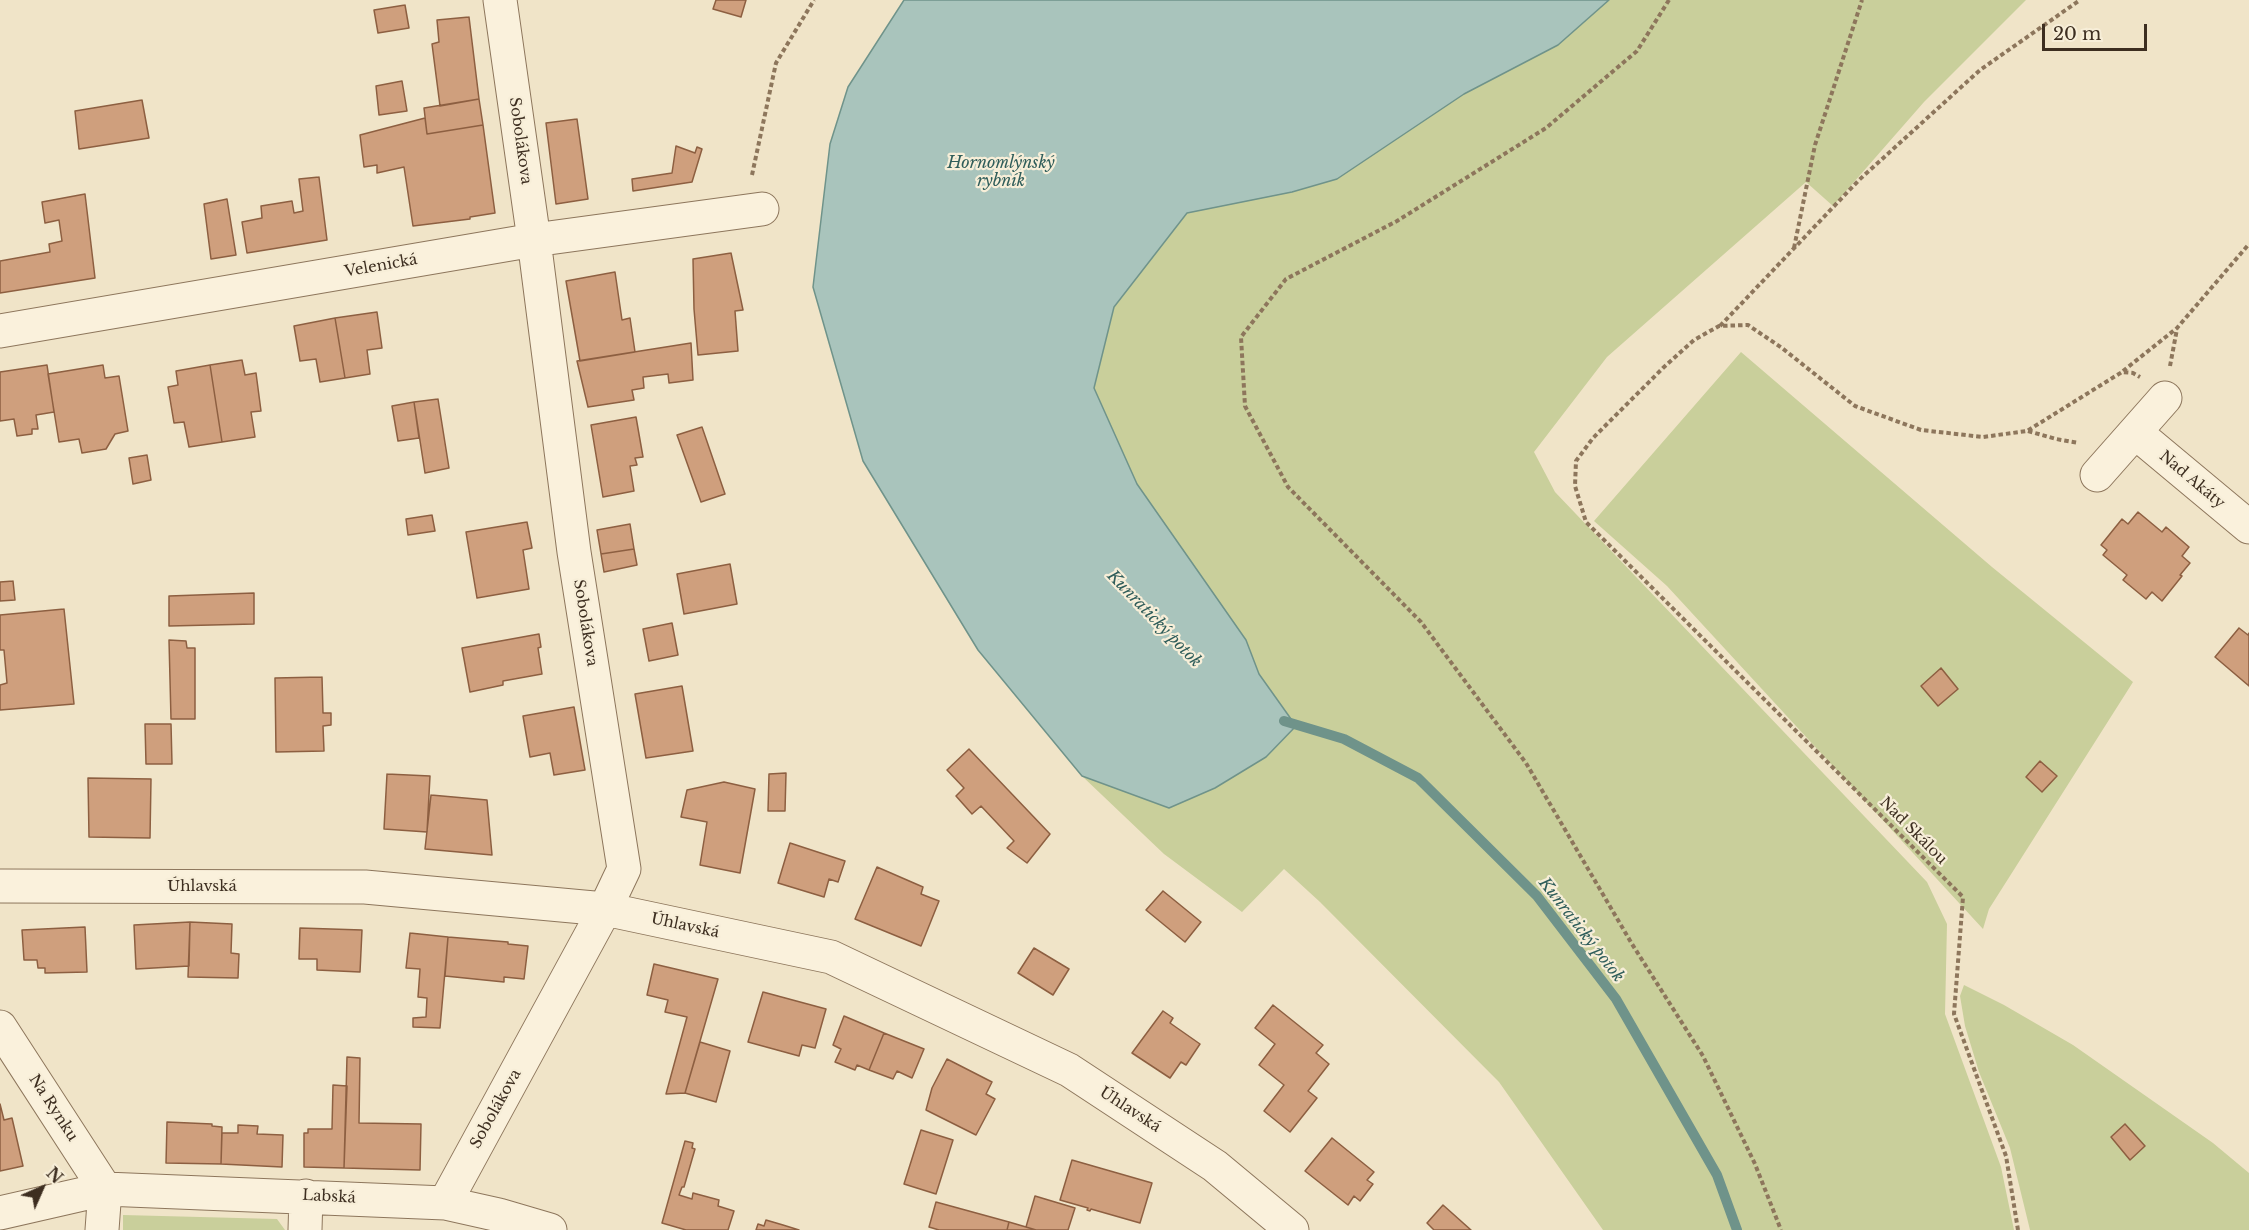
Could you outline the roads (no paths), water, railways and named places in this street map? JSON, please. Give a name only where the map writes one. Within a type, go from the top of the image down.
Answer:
[{"type":"street","name":"Sobolákova","points":[[445,1203],[605,909],[624,869],[574,552],[534,240],[500,0]]},
{"type":"street","name":"Velenická","points":[[0,331],[534,240],[753,210]]},
{"type":"street","points":[[2104,467],[2165,398]]},
{"type":"street","name":"Nad Akáty","points":[[2135,432],[2249,527]]},
{"type":"street","name":"Úhlavská","points":[[0,886],[365,887],[605,909],[831,957],[1070,1070],[1215,1166],[1292,1230]]},
{"type":"street","name":"Na Rynku","points":[[0,1027],[105,1189]]},
{"type":"street","points":[[102,1230],[105,1189]]},
{"type":"street","name":"Labská","points":[[0,1213],[105,1189],[445,1203],[499,1215],[550,1230]]},
{"type":"street","points":[[305,1230],[306,1196]]},
{"type":"water","name":"Hornomlýnský rybník","points":[[904,0],[1609,0],[1558,45],[1464,94],[1337,179],[1292,192],[1187,213],[1114,307],[1094,388],[1137,484],[1246,640],[1259,674],[1296,726],[1266,757],[1215,788],[1169,808],[1082,776],[978,650],[863,461],[813,287],[830,144],[848,87]]},
{"type":"waterway","name":"Kunratický potok","points":[[1284,721],[1344,739],[1418,778],[1537,896],[1616,999],[1717,1175],[1737,1230]]}]
